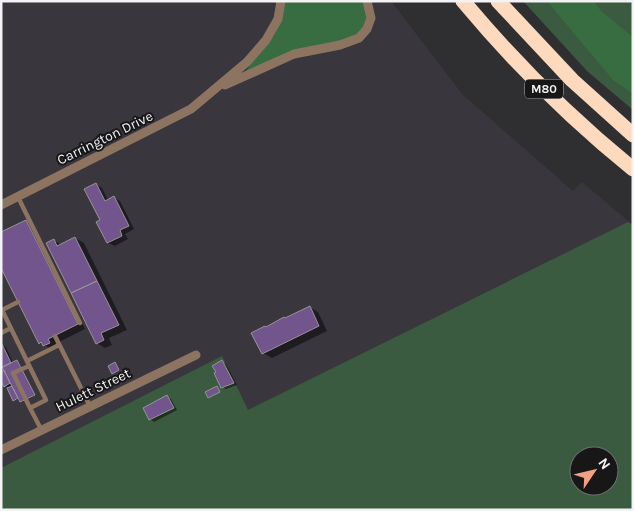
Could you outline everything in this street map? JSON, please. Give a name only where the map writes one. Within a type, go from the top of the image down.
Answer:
[{"type":"highway","name":"M80","points":[[463,1],[537,82],[597,139],[633,169]]},
{"type":"highway","name":"M80","points":[[498,1],[572,80],[633,135]]},
{"type":"street","name":"Carrington Drive","points":[[1,205],[191,109],[247,62],[266,40],[278,19],[281,1]]},
{"type":"street","name":"Carrington Drive","points":[[216,89],[294,54],[340,45],[359,38],[367,29],[371,18],[367,1]]},
{"type":"street","name":"Hulett Street","points":[[1,450],[196,354]]},
{"type":"lane","points":[[18,196],[80,323]]},
{"type":"lane","points":[[18,302],[2,310],[46,400],[30,408]]},
{"type":"lane","points":[[1,332],[10,328]]},
{"type":"lane","points":[[55,336],[90,406]]},
{"type":"lane","points":[[42,431],[13,373],[59,345]]},
{"type":"shaded area","points":[[1,1],[391,1],[463,95],[573,191],[582,182],[633,225],[633,510],[1,510]]},
{"type":"green space","points":[[283,1],[365,1],[371,18],[359,38],[246,71],[276,31],[283,12]]},
{"type":"green space","points":[[523,1],[633,1],[633,110],[587,71]]},
{"type":"green space","points":[[547,1],[594,1],[601,11],[633,37],[633,94],[613,80]]},
{"type":"green space","points":[[628,222],[633,225],[633,510],[1,510],[1,468],[222,356],[248,410]]},
{"type":"building","points":[[96,183],[105,201],[114,196],[129,226],[120,230],[122,236],[107,243],[96,222],[100,220],[84,189]]},
{"type":"building","points":[[26,220],[78,324],[48,339],[50,343],[43,346],[41,342],[39,344],[1,268],[1,232]]},
{"type":"building","points":[[75,237],[97,281],[71,293],[46,243],[54,239],[57,246]]},
{"type":"building","points":[[97,281],[119,325],[101,333],[104,340],[96,344],[71,293]]},
{"type":"building","points":[[310,306],[319,326],[262,354],[251,333]]},
{"type":"building","points":[[1,344],[11,363],[1,368]]},
{"type":"building","points":[[17,360],[35,395],[20,402],[2,367]]},
{"type":"building","points":[[222,360],[234,383],[221,388],[212,366]]},
{"type":"building","points":[[115,362],[119,370],[112,374],[108,366]]},
{"type":"building","points":[[4,370],[10,383],[4,387],[1,381],[1,372]]},
{"type":"building","points":[[12,386],[18,398],[13,401],[7,388]]},
{"type":"building","points":[[217,386],[220,392],[208,398],[205,392]]},
{"type":"building","points":[[167,395],[174,408],[149,420],[143,408]]}]
